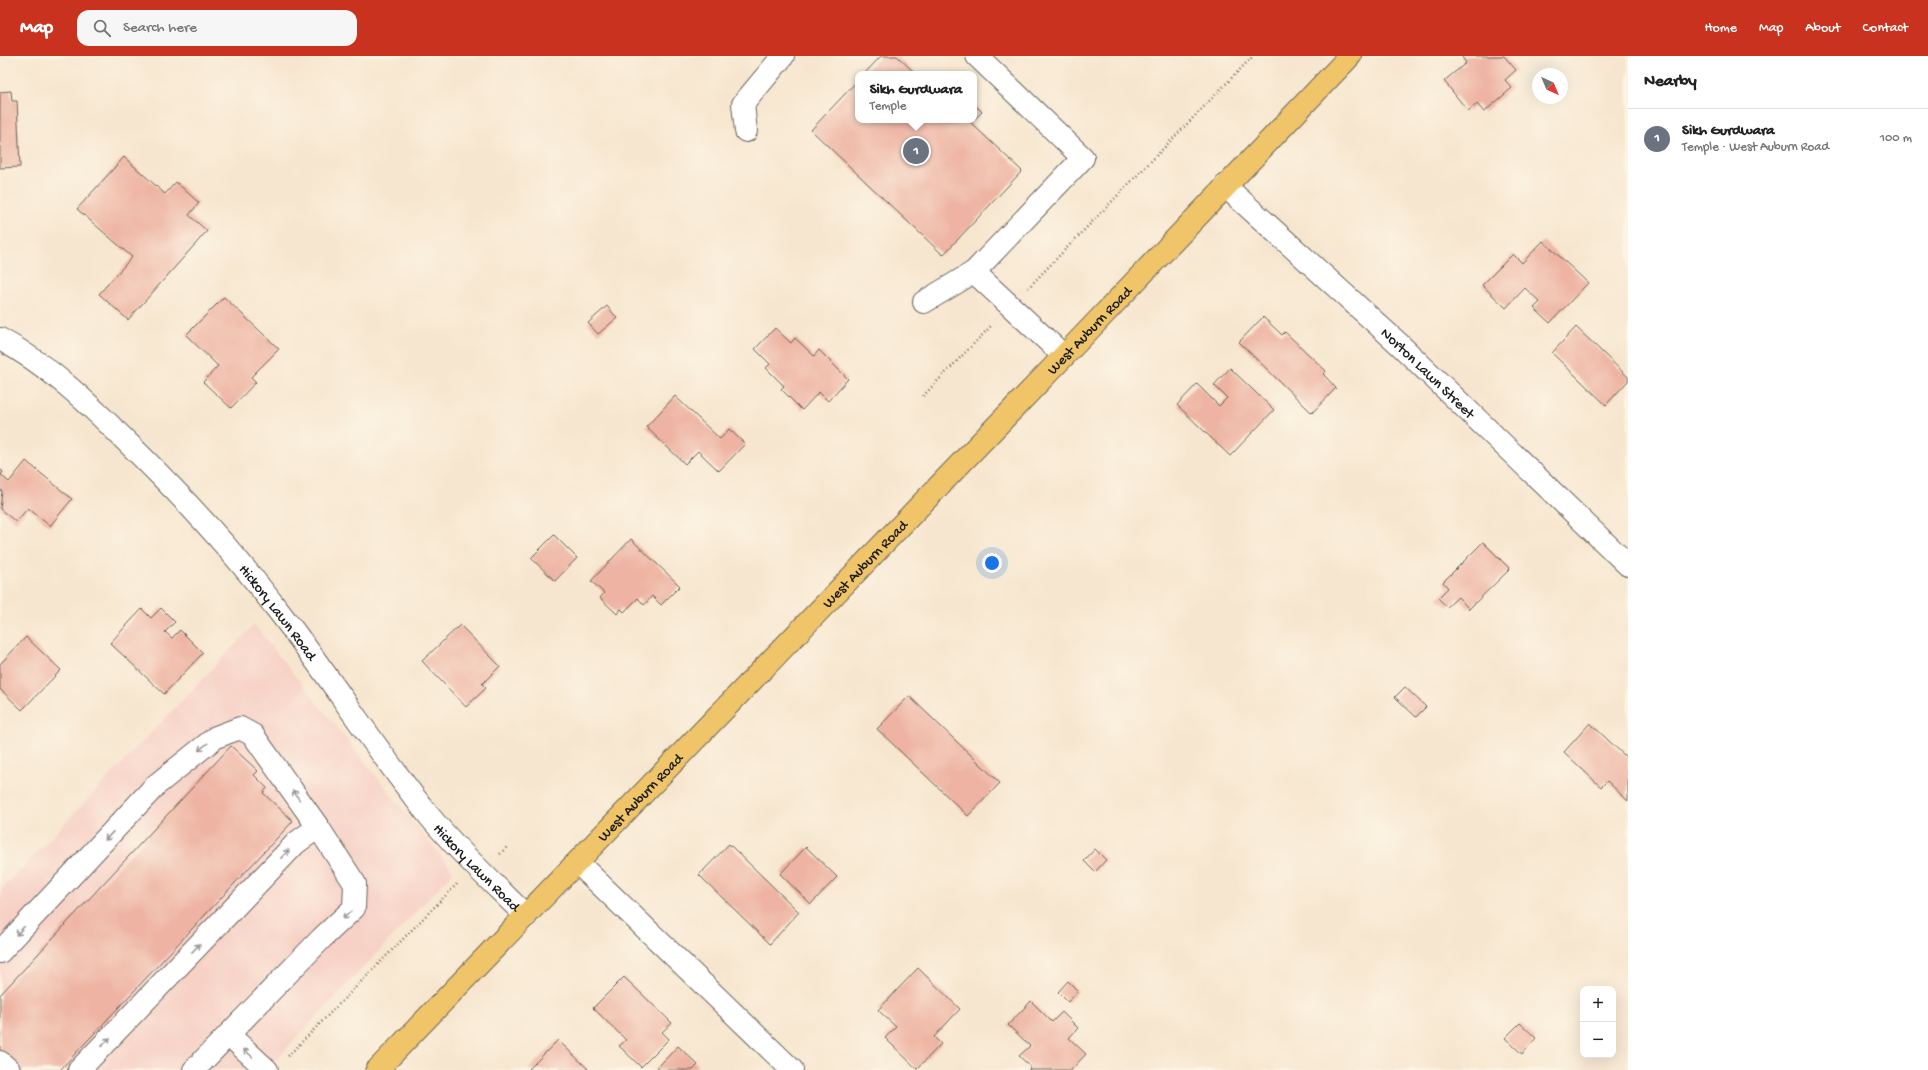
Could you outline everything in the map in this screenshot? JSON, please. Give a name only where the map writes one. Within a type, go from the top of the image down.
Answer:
[{"type":"main road","name":"West Auburn Road","points":[[377,1070],[578,863],[1350,56]]},
{"type":"street","points":[[746,131],[743,104],[783,56]]},
{"type":"street","points":[[924,302],[974,272],[1083,158],[977,56]]},
{"type":"street","name":"Norton Lawn Street","points":[[1225,186],[1398,343],[1628,565]]},
{"type":"street","points":[[974,272],[1064,356]]},
{"type":"street","name":"Hickory Lawn Road","points":[[0,339],[43,366],[81,397],[168,482],[225,544],[274,605],[372,742],[431,818],[526,916]]},
{"type":"street","points":[[0,952],[156,785],[216,737],[240,728],[253,735],[318,827],[355,884],[354,908],[322,938],[229,1035],[207,1066]]},
{"type":"street","points":[[79,1070],[296,843],[318,827]]},
{"type":"street","points":[[578,863],[792,1070]]},
{"type":"street","points":[[229,1035],[267,1070]]},
{"type":"street","points":[[0,1062],[9,1070]]},
{"type":"path","points":[[923,396],[1253,56]]},
{"type":"path","points":[[286,1059],[475,865],[489,846],[499,855],[508,846]]},
{"type":"shaded area","points":[[254,625],[454,872],[266,1070],[0,1070],[0,891]]},
{"type":"building","points":[[881,56],[897,56],[913,71],[867,71]]},
{"type":"building","points":[[1504,56],[1516,70],[1505,80],[1512,88],[1484,112],[1477,104],[1468,111],[1444,81],[1466,63],[1462,57]]},
{"type":"building","points":[[855,83],[855,123],[971,123],[1022,171],[943,255],[811,130]]},
{"type":"building","points":[[11,91],[12,101],[17,101],[20,167],[0,168],[0,92]]},
{"type":"building","points":[[977,107],[982,112],[977,117]]},
{"type":"building","points":[[124,157],[165,194],[176,182],[199,203],[189,215],[207,231],[128,320],[99,294],[132,257],[77,209]]},
{"type":"building","points":[[1543,241],[1588,283],[1550,323],[1534,308],[1540,302],[1525,288],[1506,308],[1482,285],[1513,254],[1522,263]]},
{"type":"building","points":[[224,297],[279,349],[251,377],[256,382],[231,408],[203,382],[218,366],[186,335]]},
{"type":"building","points":[[607,306],[617,318],[598,334],[588,323]]},
{"type":"building","points":[[1263,317],[1282,335],[1285,332],[1326,371],[1323,374],[1336,388],[1312,413],[1239,342]]},
{"type":"building","points":[[1576,327],[1628,377],[1628,381],[1606,405],[1552,353]]},
{"type":"building","points":[[775,328],[791,343],[795,338],[814,356],[819,350],[848,379],[828,401],[819,392],[802,410],[781,389],[784,386],[766,368],[770,364],[755,349]]},
{"type":"building","points":[[1230,368],[1274,410],[1230,456],[1177,405],[1197,384],[1219,406],[1227,398],[1214,385]]},
{"type":"building","points":[[675,396],[720,439],[729,429],[745,444],[719,471],[698,451],[685,464],[646,427]]},
{"type":"building","points":[[26,461],[72,499],[50,526],[28,508],[16,522],[0,509],[2,491],[0,490],[0,469],[3,472],[1,475],[9,482]]},
{"type":"building","points":[[554,535],[577,558],[555,581],[531,558]]},
{"type":"building","points":[[631,539],[680,586],[661,605],[652,596],[644,605],[638,598],[624,612],[621,609],[617,614],[600,598],[604,593],[591,581]]},
{"type":"building","points":[[1483,542],[1510,569],[1469,609],[1458,597],[1447,607],[1438,598],[1448,588],[1443,582]]},
{"type":"building","points":[[161,608],[175,622],[165,632],[172,638],[180,630],[203,653],[164,694],[110,643],[142,609],[151,618]]},
{"type":"building","points":[[460,625],[500,666],[482,684],[486,688],[466,707],[422,661]]},
{"type":"building","points":[[26,637],[61,670],[22,710],[0,689],[0,664]]},
{"type":"building","points":[[1405,687],[1426,707],[1416,717],[1395,697]]},
{"type":"building","points":[[909,696],[1000,783],[968,816],[877,729]]},
{"type":"building","points":[[1590,723],[1626,757],[1628,755],[1628,801],[1607,781],[1601,787],[1564,752]]},
{"type":"building","points":[[231,746],[258,771],[254,775],[267,788],[263,793],[293,821],[60,1070],[19,1070],[0,1052],[0,995]]},
{"type":"building","points":[[729,844],[799,912],[770,944],[699,875]]},
{"type":"building","points":[[806,847],[837,877],[811,904],[780,874]]},
{"type":"building","points":[[1095,849],[1106,860],[1095,872],[1084,861]]},
{"type":"building","points":[[918,968],[960,1009],[934,1037],[941,1044],[917,1069],[885,1038],[896,1027],[878,1010]]},
{"type":"building","points":[[624,977],[672,1023],[662,1032],[669,1039],[641,1067],[619,1046],[626,1040],[593,1008]]},
{"type":"building","points":[[1068,981],[1078,991],[1068,1002],[1058,992]]},
{"type":"building","points":[[1031,1001],[1052,1022],[1062,1012],[1078,1028],[1069,1038],[1086,1054],[1071,1070],[1028,1070],[1031,1067],[1019,1056],[1030,1046],[1008,1025]]},
{"type":"building","points":[[1520,1023],[1536,1038],[1522,1054],[1505,1038]]},
{"type":"building","points":[[558,1040],[589,1070],[528,1070]]},
{"type":"building","points":[[678,1046],[698,1065],[693,1070],[655,1070]]},
{"type":"place","name":"Sikh Gurdwara","points":[[916,151]]}]
